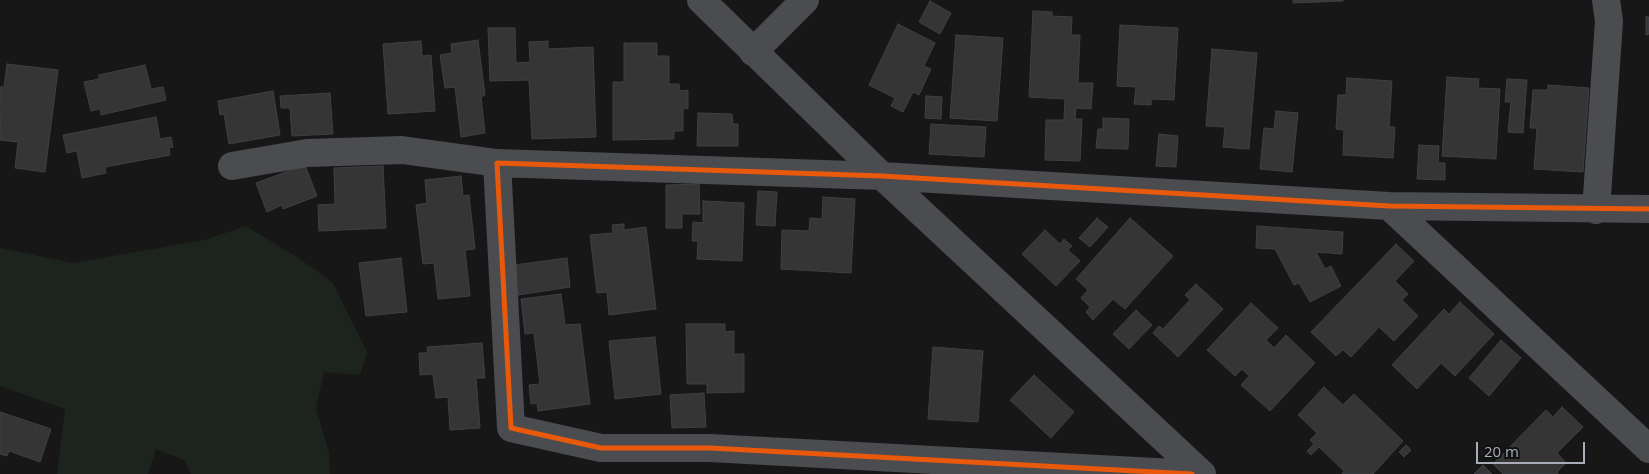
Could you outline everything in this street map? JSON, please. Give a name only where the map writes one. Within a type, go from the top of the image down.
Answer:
[{"type":"street","points":[[701,0],[882,176],[1202,474]]},
{"type":"street","points":[[754,52],[805,0]]},
{"type":"street","points":[[1596,210],[1609,21],[1606,0]]},
{"type":"street","points":[[232,166],[308,153],[402,150],[497,162],[882,176],[1389,206],[1649,210]]},
{"type":"street","points":[[497,162],[511,428],[601,448],[710,448],[1192,474]]},
{"type":"street","points":[[1389,206],[1649,449]]},
{"type":"shaded area","points":[[246,226],[300,259],[333,283],[367,352],[360,375],[324,372],[316,408],[329,453],[330,474],[191,474],[184,460],[156,449],[148,474],[57,474],[65,409],[0,386],[0,248],[73,263],[204,240]]},
{"type":"building","points":[[1293,0],[1343,0],[1343,1],[1293,3]]},
{"type":"building","points":[[930,1],[951,13],[940,34],[919,22]]},
{"type":"building","points":[[1033,11],[1052,12],[1052,16],[1072,17],[1071,35],[1080,35],[1078,83],[1093,83],[1091,109],[1076,108],[1075,119],[1082,119],[1080,161],[1045,160],[1046,120],[1064,120],[1065,99],[1029,97]]},
{"type":"building","points":[[1646,17],[1649,17],[1649,34],[1646,35]]},
{"type":"building","points":[[898,24],[935,43],[924,66],[931,69],[919,95],[913,92],[903,112],[891,106],[895,98],[869,85]]},
{"type":"building","points":[[1120,25],[1178,28],[1174,100],[1151,99],[1151,105],[1134,104],[1136,87],[1117,86]]},
{"type":"building","points":[[488,28],[515,28],[516,63],[530,62],[529,42],[548,41],[548,49],[593,47],[596,137],[532,139],[529,80],[490,81]]},
{"type":"building","points":[[956,35],[1003,38],[997,121],[950,118]]},
{"type":"building","points":[[478,40],[485,95],[481,97],[485,133],[461,137],[455,87],[445,88],[440,55],[452,53],[451,44]]},
{"type":"building","points":[[421,41],[422,56],[431,55],[435,111],[388,114],[383,44]]},
{"type":"building","points":[[624,43],[657,43],[657,56],[669,56],[669,84],[679,84],[680,91],[688,90],[688,109],[683,108],[683,131],[674,131],[674,139],[613,140],[613,82],[624,82]]},
{"type":"building","points":[[1212,49],[1257,53],[1249,149],[1223,147],[1225,127],[1206,126]]},
{"type":"building","points":[[7,64],[58,70],[45,172],[15,168],[18,142],[0,140],[0,87],[4,87]]},
{"type":"building","points":[[145,65],[151,89],[163,87],[166,100],[101,115],[100,109],[91,111],[84,82],[99,79],[99,75]]},
{"type":"building","points":[[1447,77],[1479,79],[1478,88],[1500,89],[1496,159],[1442,156]]},
{"type":"building","points":[[1347,78],[1392,81],[1389,127],[1395,127],[1393,158],[1343,155],[1344,130],[1336,129],[1338,95],[1346,95]]},
{"type":"building","points":[[1507,79],[1527,80],[1523,133],[1508,132],[1511,102],[1505,102]]},
{"type":"building","points":[[1548,85],[1589,88],[1583,172],[1534,169],[1537,128],[1530,128],[1533,90],[1548,90]]},
{"type":"building","points":[[273,91],[280,135],[229,144],[224,114],[220,115],[218,101]]},
{"type":"building","points":[[330,93],[333,134],[292,136],[290,108],[281,108],[280,96]]},
{"type":"building","points":[[926,96],[942,97],[941,119],[925,118]]},
{"type":"building","points":[[1276,111],[1298,113],[1292,172],[1260,169],[1264,128],[1274,129]]},
{"type":"building","points":[[698,113],[732,114],[733,124],[738,124],[738,146],[697,146]]},
{"type":"building","points":[[156,117],[160,139],[171,137],[173,147],[169,148],[170,155],[105,167],[106,173],[82,178],[77,151],[67,153],[63,135]]},
{"type":"building","points":[[1103,118],[1129,119],[1128,149],[1096,148],[1098,129],[1103,129]]},
{"type":"building","points":[[931,124],[986,127],[984,157],[929,154]]},
{"type":"building","points":[[1159,134],[1178,136],[1176,167],[1156,166]]},
{"type":"building","points":[[1419,145],[1439,146],[1438,163],[1445,163],[1445,180],[1417,179]]},
{"type":"building","points":[[305,165],[317,196],[283,209],[282,205],[267,212],[256,183]]},
{"type":"building","points":[[383,166],[386,228],[319,231],[318,205],[335,204],[334,168]]},
{"type":"building","points":[[461,176],[463,196],[469,195],[475,249],[465,250],[470,296],[438,299],[434,263],[423,264],[416,205],[427,203],[425,180]]},
{"type":"building","points":[[699,184],[700,214],[682,214],[682,228],[666,228],[666,185]]},
{"type":"building","points":[[758,191],[777,192],[775,226],[756,225]]},
{"type":"building","points":[[823,197],[855,199],[851,273],[781,269],[782,230],[809,231],[810,218],[822,219]]},
{"type":"building","points":[[703,201],[744,203],[742,261],[697,259],[698,241],[692,241],[693,222],[703,223]]},
{"type":"building","points":[[1097,218],[1108,227],[1090,247],[1079,238]]},
{"type":"building","points":[[1130,218],[1173,256],[1125,309],[1113,299],[1093,320],[1086,312],[1090,307],[1081,298],[1088,290],[1076,279]]},
{"type":"building","points":[[624,224],[624,230],[646,227],[656,309],[609,315],[607,292],[597,293],[590,235],[613,233],[612,225]]},
{"type":"building","points":[[1257,226],[1343,232],[1342,254],[1316,252],[1325,269],[1331,266],[1341,286],[1310,302],[1299,283],[1294,285],[1275,249],[1256,248]]},
{"type":"building","points":[[1045,230],[1060,244],[1064,239],[1072,246],[1068,250],[1080,261],[1056,286],[1022,254]]},
{"type":"building","points":[[1396,244],[1414,261],[1395,281],[1408,294],[1402,300],[1418,316],[1394,341],[1379,327],[1351,357],[1343,350],[1336,356],[1311,332]]},
{"type":"building","points":[[401,258],[407,312],[366,316],[359,263]]},
{"type":"building","points":[[567,258],[570,287],[518,295],[514,265]]},
{"type":"building","points":[[1196,284],[1223,309],[1178,357],[1153,333],[1159,326],[1163,329],[1190,300],[1185,295]]},
{"type":"building","points":[[561,294],[565,325],[580,324],[590,404],[538,411],[537,403],[531,404],[529,385],[540,384],[534,333],[525,334],[521,299]]},
{"type":"building","points":[[1460,302],[1494,334],[1455,376],[1441,363],[1417,389],[1392,365],[1444,309],[1449,314]]},
{"type":"building","points":[[1251,303],[1278,328],[1266,340],[1274,348],[1286,335],[1315,363],[1270,411],[1241,385],[1249,376],[1242,369],[1235,376],[1207,350]]},
{"type":"building","points":[[1136,310],[1152,325],[1129,349],[1113,334]]},
{"type":"building","points":[[686,324],[725,324],[725,332],[734,331],[734,354],[744,354],[744,392],[707,393],[707,384],[687,384]]},
{"type":"building","points":[[655,337],[661,394],[615,399],[609,341]]},
{"type":"building","points":[[1501,340],[1521,358],[1489,396],[1469,378]]},
{"type":"building","points":[[482,343],[485,378],[476,378],[480,428],[450,430],[448,397],[436,398],[433,374],[420,375],[419,353],[428,353],[427,347]]},
{"type":"building","points":[[933,347],[983,351],[978,422],[928,419]]},
{"type":"building","points":[[1034,375],[1074,412],[1051,438],[1010,400]]},
{"type":"building","points":[[1324,387],[1343,405],[1354,394],[1403,441],[1373,474],[1342,474],[1344,471],[1319,447],[1311,455],[1307,451],[1314,444],[1310,440],[1317,433],[1298,415]]},
{"type":"building","points":[[704,393],[706,427],[672,428],[670,395]]},
{"type":"building","points":[[1562,407],[1583,427],[1557,453],[1566,463],[1557,472],[1558,474],[1503,474],[1493,464],[1546,410],[1553,417]]},
{"type":"building","points":[[0,412],[51,429],[40,462],[9,451],[7,456],[0,454]]},
{"type":"building","points":[[1406,445],[1411,450],[1404,457],[1399,452]]},
{"type":"building","points":[[1483,465],[1492,474],[1474,474]]},
{"type":"cycle path","points":[[1192,474],[710,448],[601,448],[511,428],[497,163],[882,176],[1389,206],[1649,209]]}]
